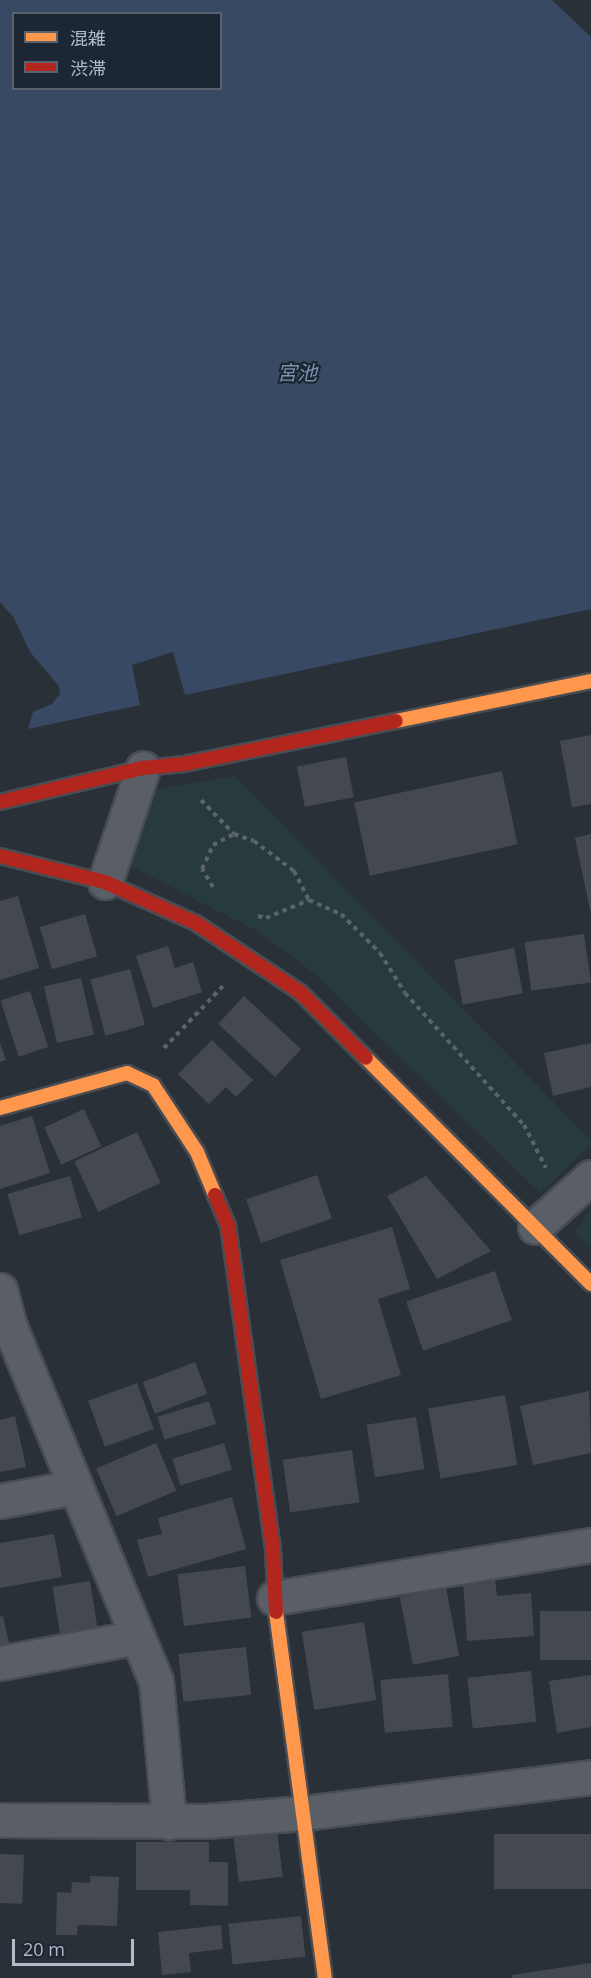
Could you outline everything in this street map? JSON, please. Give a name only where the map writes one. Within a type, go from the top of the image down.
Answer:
[{"type":"street","points":[[0,823],[10,799],[143,768],[196,761],[591,681]]},
{"type":"street","points":[[105,882],[143,768]]},
{"type":"street","points":[[1,853],[105,882],[196,923],[300,992],[591,1284]]},
{"type":"street","points":[[0,1108],[127,1073],[153,1085],[197,1152],[228,1225],[273,1549],[274,1598],[325,1978]]},
{"type":"street","points":[[535,1227],[579,1187]]},
{"type":"street","points":[[0,1290],[10,1326],[156,1681],[169,1822]]},
{"type":"street","points":[[0,1501],[75,1487]]},
{"type":"street","points":[[274,1598],[591,1545]]},
{"type":"street","points":[[0,1663],[137,1637]]},
{"type":"street","points":[[0,1820],[169,1822],[303,1813],[591,1777]]},
{"type":"path","points":[[195,794],[234,834],[254,840],[294,871],[309,900],[341,914],[380,953],[405,993],[524,1125],[548,1173],[579,1187]]},
{"type":"path","points":[[215,892],[202,869],[213,844],[234,834]]},
{"type":"path","points":[[246,913],[266,918],[309,900]]},
{"type":"path","points":[[160,1052],[231,976]]},
{"type":"green space","points":[[235,776],[591,1140],[591,1144],[540,1193],[309,969],[257,931],[134,868],[129,857],[147,803],[157,789]]},
{"type":"green space","points":[[591,1210],[591,1248],[575,1232]]},
{"type":"water","name":"宮池","points":[[0,0],[552,0],[591,37],[591,609],[185,695],[173,652],[132,665],[140,705],[28,729],[33,712],[52,704],[60,694],[59,686],[30,652],[14,618],[0,602]]},
{"type":"building","points":[[591,735],[591,804],[572,807],[560,741]]},
{"type":"building","points":[[346,757],[354,797],[305,807],[297,767]]},
{"type":"building","points":[[502,771],[518,844],[370,876],[354,802]]},
{"type":"building","points":[[591,834],[591,910],[590,910],[575,838]]},
{"type":"building","points":[[18,896],[39,968],[0,980],[0,901]]},
{"type":"building","points":[[85,914],[97,956],[52,969],[40,927]]},
{"type":"building","points":[[584,934],[591,983],[531,991],[525,942]]},
{"type":"building","points":[[168,946],[175,968],[193,962],[202,992],[153,1008],[136,956]]},
{"type":"building","points":[[514,948],[523,993],[463,1005],[454,960]]},
{"type":"building","points":[[130,969],[145,1025],[105,1036],[90,980]]},
{"type":"building","points":[[81,978],[94,1035],[57,1043],[44,987]]},
{"type":"building","points":[[30,991],[48,1047],[19,1057],[1,1001]]},
{"type":"building","points":[[244,996],[301,1049],[275,1077],[218,1024]]},
{"type":"building","points":[[212,1040],[253,1080],[236,1097],[226,1087],[209,1104],[178,1074]]},
{"type":"building","points":[[0,1043],[6,1060],[0,1062]]},
{"type":"building","points":[[591,1043],[591,1087],[553,1096],[544,1053]]},
{"type":"building","points":[[84,1109],[101,1146],[61,1165],[44,1128]]},
{"type":"building","points":[[32,1116],[50,1173],[0,1189],[0,1126]]},
{"type":"building","points":[[137,1132],[161,1183],[98,1212],[74,1161]]},
{"type":"building","points":[[317,1175],[332,1218],[261,1243],[246,1199]]},
{"type":"building","points":[[70,1176],[82,1217],[19,1235],[8,1194]]},
{"type":"building","points":[[426,1176],[491,1251],[437,1279],[387,1196]]},
{"type":"building","points":[[392,1227],[410,1289],[378,1299],[401,1375],[321,1399],[280,1260]]},
{"type":"building","points":[[495,1271],[512,1320],[423,1351],[406,1302]]},
{"type":"building","points":[[195,1362],[207,1394],[155,1414],[143,1382]]},
{"type":"building","points":[[137,1383],[154,1429],[105,1447],[88,1401]]},
{"type":"building","points":[[589,1391],[591,1453],[533,1465],[520,1406]]},
{"type":"building","points":[[505,1395],[517,1465],[441,1478],[428,1409]]},
{"type":"building","points":[[209,1401],[216,1424],[164,1440],[157,1417]]},
{"type":"building","points":[[15,1416],[26,1467],[0,1472],[0,1420]]},
{"type":"building","points":[[416,1417],[424,1469],[375,1477],[367,1425]]},
{"type":"building","points":[[156,1443],[176,1491],[116,1516],[96,1468]]},
{"type":"building","points":[[224,1443],[232,1470],[181,1486],[172,1459]]},
{"type":"building","points":[[352,1450],[359,1502],[290,1512],[283,1460]]},
{"type":"building","points":[[232,1497],[246,1549],[148,1577],[137,1540],[162,1534],[158,1518]]},
{"type":"building","points":[[54,1534],[62,1577],[0,1588],[0,1543]]},
{"type":"building","points":[[245,1566],[251,1618],[184,1626],[178,1574]]},
{"type":"building","points":[[495,1579],[497,1596],[531,1593],[534,1636],[467,1641],[463,1582]]},
{"type":"building","points":[[90,1581],[98,1630],[60,1636],[52,1587]]},
{"type":"building","points":[[446,1588],[459,1656],[413,1665],[400,1597]]},
{"type":"building","points":[[540,1611],[591,1611],[591,1660],[540,1660]]},
{"type":"building","points":[[3,1616],[9,1643],[0,1645],[0,1617]]},
{"type":"building","points":[[364,1622],[376,1700],[314,1710],[302,1632]]},
{"type":"building","points":[[246,1647],[251,1695],[183,1702],[178,1654]]},
{"type":"building","points":[[531,1671],[536,1722],[473,1728],[467,1678]]},
{"type":"building","points":[[448,1674],[453,1727],[385,1733],[380,1680]]},
{"type":"building","points":[[591,1675],[591,1727],[557,1733],[549,1681]]},
{"type":"building","points":[[277,1831],[283,1877],[239,1882],[233,1836]]},
{"type":"building","points":[[494,1834],[591,1834],[591,1889],[494,1889]]},
{"type":"building","points":[[136,1842],[209,1842],[209,1862],[228,1862],[228,1906],[190,1905],[190,1890],[136,1890]]},
{"type":"building","points":[[0,1854],[24,1855],[22,1904],[0,1903]]},
{"type":"building","points":[[90,1876],[119,1877],[117,1926],[78,1925],[77,1935],[56,1935],[57,1892],[71,1893],[72,1882],[90,1883]]},
{"type":"building","points":[[301,1916],[305,1957],[233,1964],[228,1924]]},
{"type":"building","points":[[221,1925],[223,1949],[189,1953],[191,1972],[162,1975],[158,1932]]},
{"type":"building","points":[[591,1963],[591,1978],[512,1978],[512,1975]]},
{"type":"traffic: slow","points":[[396,721],[591,681]]},
{"type":"traffic: slow","points":[[366,1058],[591,1284]]},
{"type":"traffic: slow","points":[[0,1108],[127,1073],[153,1085],[197,1152],[215,1195]]},
{"type":"traffic: slow","points":[[276,1612],[325,1978]]},
{"type":"traffic: jam","points":[[0,802],[143,768],[184,764],[396,721]]},
{"type":"traffic: jam","points":[[0,856],[105,882],[196,923],[300,992],[366,1058]]},
{"type":"traffic: jam","points":[[215,1195],[228,1225],[273,1549],[276,1612]]}]
